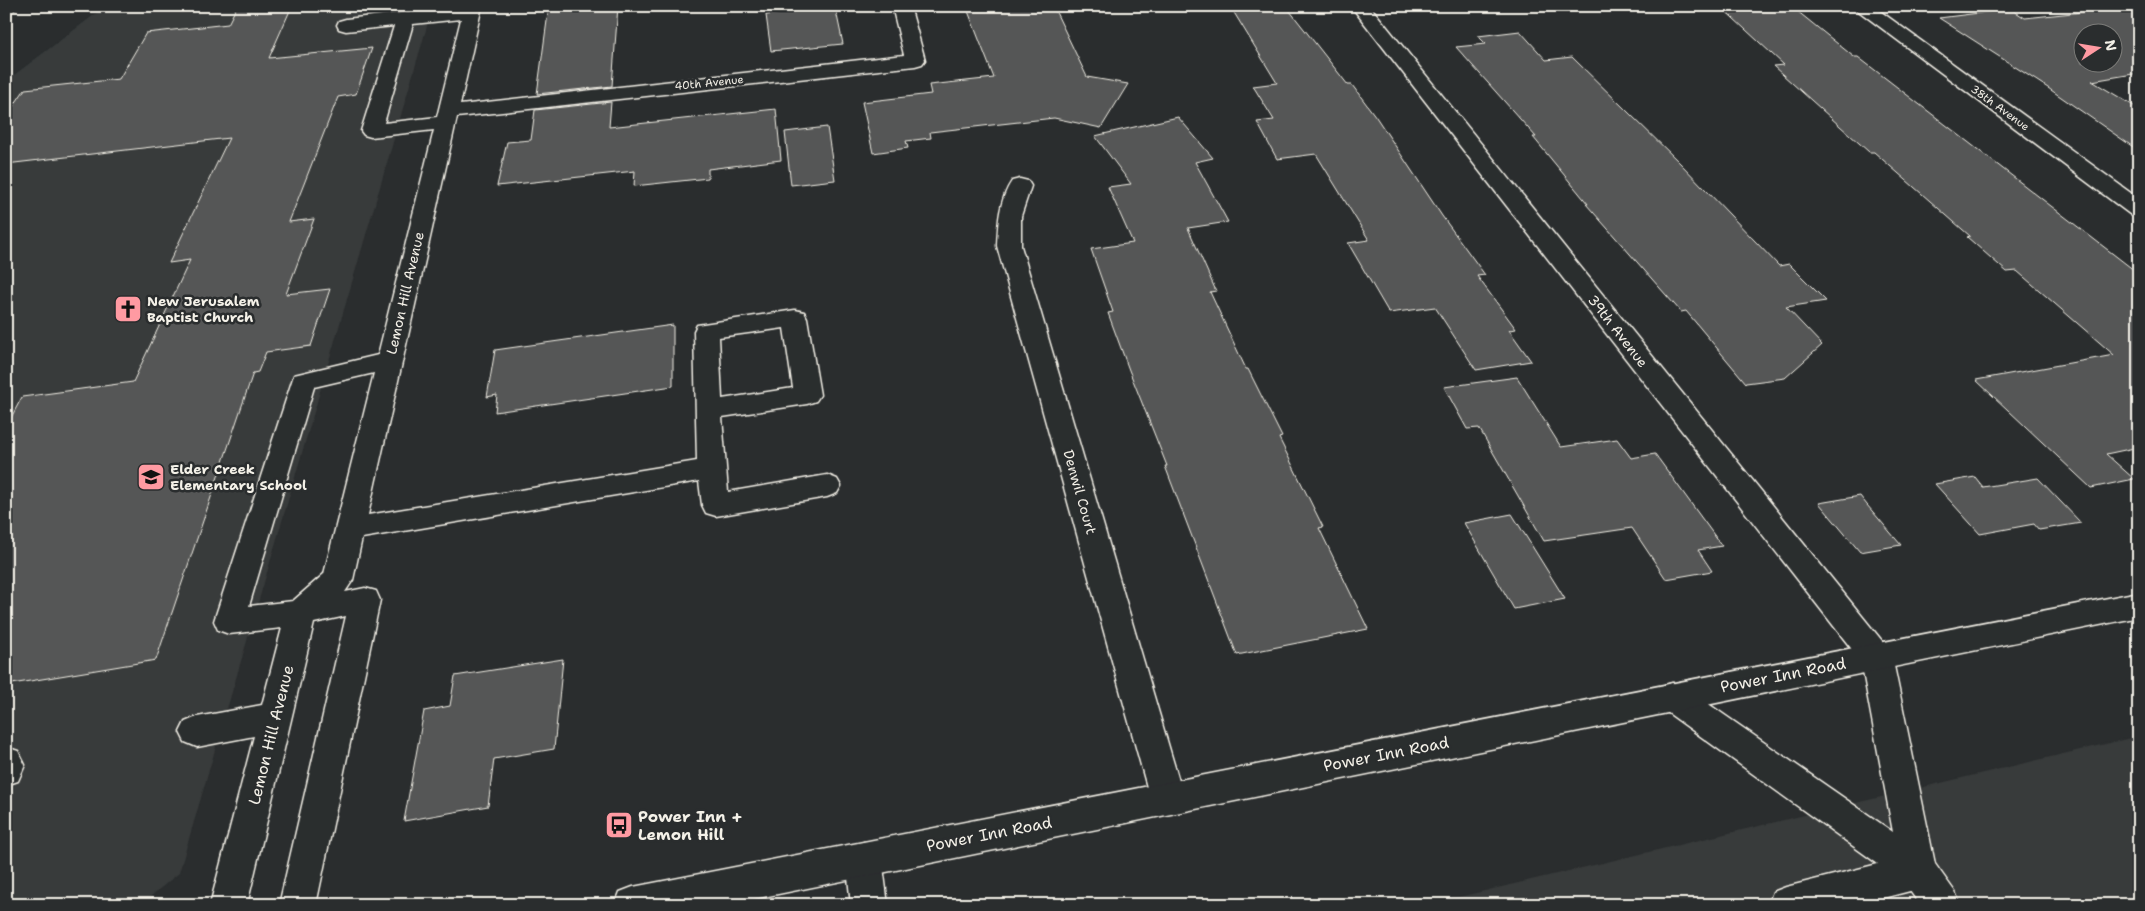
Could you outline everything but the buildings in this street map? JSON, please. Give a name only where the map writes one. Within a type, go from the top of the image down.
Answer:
[{"type":"street","name":"40th Avenue","points":[[447,117],[915,60],[901,6]]},
{"type":"street","name":"39th Avenue","points":[[1360,6],[1876,656]]},
{"type":"street","name":"38th Avenue","points":[[1861,6],[2139,210]]},
{"type":"street","name":"Lemon Hill Avenue","points":[[338,580],[472,9]]},
{"type":"street","points":[[346,25],[472,9]]},
{"type":"street","points":[[405,19],[371,131],[447,117]]},
{"type":"street","name":"Denwil Court","points":[[1020,186],[1010,216],[1009,246],[1167,798]]},
{"type":"street","points":[[709,410],[807,395],[796,318],[706,331],[711,469],[716,505],[827,486]]},
{"type":"street","points":[[365,600],[301,612],[229,621],[303,381],[390,361]]},
{"type":"street","points":[[351,529],[711,469]]},
{"type":"street","points":[[301,612],[338,580],[365,600]]},
{"type":"street","points":[[297,905],[365,600]]},
{"type":"street","name":"Power Inn Road","points":[[633,905],[2139,604]]},
{"type":"street","name":"Lemon Hill Avenue","points":[[228,905],[301,612]]},
{"type":"street","points":[[1876,656],[1918,872]]},
{"type":"street","points":[[1672,697],[1918,872],[1942,905]]},
{"type":"street","points":[[197,732],[276,717]]},
{"type":"street","points":[[6,762],[8,765],[6,770]]},
{"type":"street","points":[[864,859],[870,905]]},
{"type":"street","points":[[1786,905],[1918,872]]},
{"type":"shaded area","name":"Elder Creek Elementary School","points":[[106,6],[433,6],[179,873],[140,905],[6,905],[6,81]]},
{"type":"shaded area","points":[[2139,736],[2139,905],[1425,905]]},
{"type":"waterway","points":[[6,14],[18,6]]},
{"type":"place","name":"New Jerusalem Baptist Church","points":[[128,309]]},
{"type":"place","name":"Elder Creek Elementary School","points":[[151,477]]},
{"type":"place","name":"Power Inn + Lemon Hill","points":[[619,825]]}]
